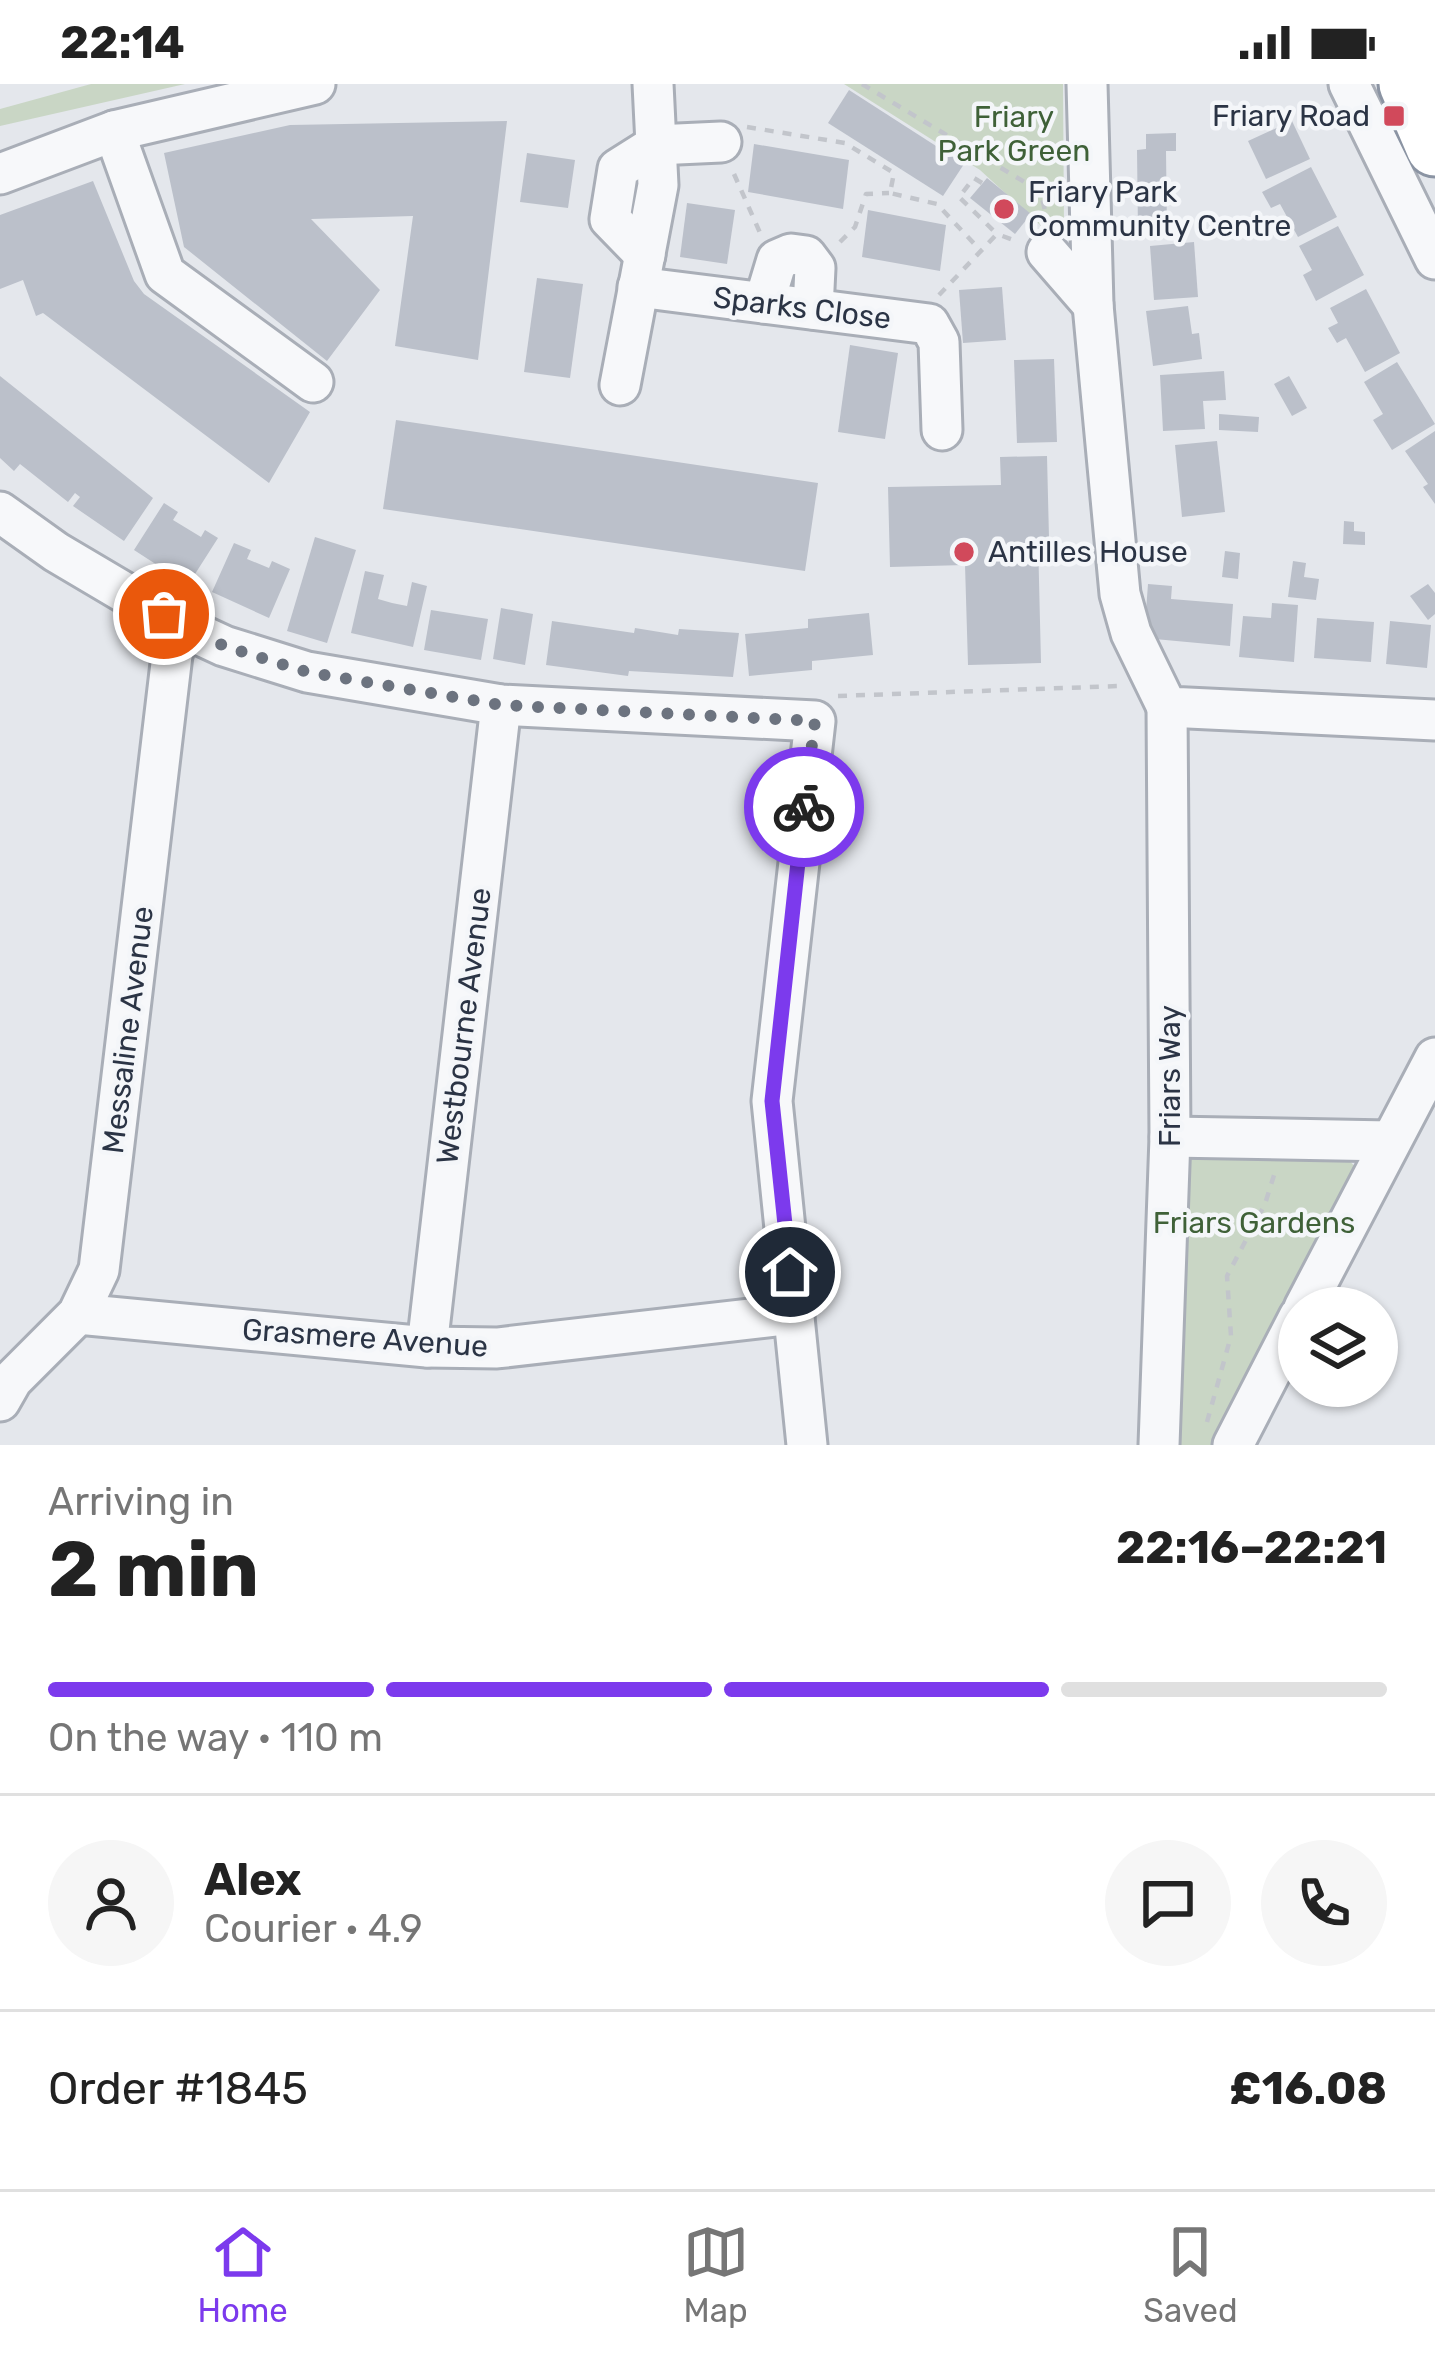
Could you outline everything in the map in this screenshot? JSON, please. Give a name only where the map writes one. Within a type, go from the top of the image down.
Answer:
[{"type":"highway","points":[[1408,84],[1435,146]]},
{"type":"street","points":[[0,174],[114,131],[315,84]]},
{"type":"street","points":[[620,386],[658,185],[653,84]]},
{"type":"street","points":[[1087,84],[1093,304],[1120,594],[1131,633],[1161,693],[1435,720]]},
{"type":"street","points":[[1348,84],[1359,145],[1435,259]]},
{"type":"street","points":[[114,131],[165,274],[313,382]]},
{"type":"street","points":[[656,145],[721,142]]},
{"type":"street","points":[[1047,252],[1093,304]]},
{"type":"street","points":[[764,303],[796,264],[813,309]]},
{"type":"street","name":"Sparks Close","points":[[642,271],[764,303],[929,324],[939,342],[942,430]]},
{"type":"street","points":[[0,512],[56,552],[181,626],[224,646],[307,672],[501,705],[815,721],[772,1101],[807,1445]]},
{"type":"street","name":"Messaline Avenue","points":[[0,1401],[12,1380],[78,1314],[99,1270],[172,656],[181,626]]},
{"type":"street","name":"Friars Way","points":[[1159,1445],[1170,1137],[1161,693]]},
{"type":"street","name":"Westbourne Avenue","points":[[427,1347],[501,705]]},
{"type":"street","points":[[1315,1287],[1435,1058]]},
{"type":"street","points":[[1170,1137],[1390,1141]]},
{"type":"street","name":"Grasmere Avenue","points":[[78,1314],[427,1347],[496,1348],[794,1314]]},
{"type":"street","points":[[1221,1438],[1278,1350]]},
{"type":"path","points":[[862,84],[1031,186],[1049,215],[1047,252],[997,233],[958,197],[974,178],[982,183]]},
{"type":"path","points":[[890,193],[894,173],[845,143],[749,126],[721,142],[752,221],[796,264],[855,227],[866,194],[890,193],[937,204],[980,250]]},
{"type":"path","points":[[929,324],[942,287],[997,233]]},
{"type":"path","points":[[815,721],[830,697],[1137,686],[1161,693]]},
{"type":"path","points":[[1221,1438],[1208,1413],[1231,1336],[1227,1276],[1265,1204],[1278,1157]]},
{"type":"green space","points":[[91,84],[185,84],[0,126],[0,109]]},
{"type":"green space","name":"Friary Park Green","points":[[844,84],[1063,84],[1064,228],[1051,235],[980,170]]},
{"type":"green space","name":"Friars Gardens","points":[[1190,1157],[1346,1157],[1357,1169],[1295,1287],[1278,1287],[1278,1318],[1211,1445],[1180,1445]]},
{"type":"building","points":[[849,90],[964,164],[943,196],[828,123]]},
{"type":"building","points":[[507,121],[478,360],[395,346],[413,216],[311,219],[380,290],[327,361],[184,247],[164,153],[290,125]]},
{"type":"building","points":[[1292,121],[1310,159],[1266,179],[1248,141]]},
{"type":"building","points":[[1176,133],[1176,151],[1166,151],[1167,231],[1138,232],[1137,150],[1146,149],[1146,134]]},
{"type":"building","points":[[754,144],[849,160],[843,209],[748,192]]},
{"type":"building","points":[[527,153],[575,160],[568,208],[520,202]]},
{"type":"building","points":[[1311,167],[1337,217],[1298,237],[1280,204],[1271,208],[1262,192]]},
{"type":"building","name":"Friary Park Community Centre","points":[[987,178],[1031,214],[1015,234],[970,198]]},
{"type":"building","points":[[93,181],[134,281],[144,294],[310,412],[269,483],[43,313],[36,316],[23,280],[0,289],[0,215]]},
{"type":"building","points":[[687,203],[735,210],[727,264],[680,257]]},
{"type":"building","points":[[868,210],[946,225],[940,271],[862,257]]},
{"type":"building","points":[[1338,226],[1364,275],[1316,301],[1303,275],[1312,270],[1299,246]]},
{"type":"building","points":[[1194,242],[1198,297],[1154,300],[1150,246]]},
{"type":"building","points":[[537,278],[583,284],[570,378],[524,372]]},
{"type":"building","points":[[1002,287],[1006,340],[963,343],[959,290]]},
{"type":"building","points":[[1366,289],[1400,353],[1365,372],[1346,338],[1337,343],[1328,328],[1338,323],[1330,308]]},
{"type":"building","points":[[1188,306],[1192,334],[1199,333],[1202,359],[1153,366],[1146,311]]},
{"type":"building","points":[[850,345],[898,353],[885,439],[838,432]]},
{"type":"building","points":[[1054,359],[1057,442],[1017,443],[1014,360]]},
{"type":"building","points":[[1397,362],[1435,424],[1392,450],[1373,420],[1383,414],[1364,382]]},
{"type":"building","points":[[1224,371],[1226,400],[1203,401],[1205,429],[1163,431],[1160,375]]},
{"type":"building","points":[[0,376],[153,498],[124,541],[73,506],[80,497],[75,493],[68,502],[20,464],[14,471],[0,458]]},
{"type":"building","points":[[1289,376],[1307,408],[1292,416],[1274,384]]},
{"type":"building","points":[[1219,414],[1259,417],[1258,432],[1219,430]]},
{"type":"building","points":[[396,420],[818,483],[805,571],[383,509]]},
{"type":"building","points":[[1435,431],[1435,504],[1423,487],[1428,484],[1405,451]]},
{"type":"building","points":[[1217,441],[1225,512],[1182,517],[1175,445]]},
{"type":"building","name":"Antilles House","points":[[1047,456],[1049,538],[1038,539],[1041,663],[968,665],[965,565],[890,567],[888,487],[1001,485],[1000,457]]},
{"type":"building","points":[[164,503],[178,512],[173,520],[201,537],[205,530],[218,538],[188,585],[134,550]]},
{"type":"building","points":[[1344,521],[1354,522],[1354,531],[1365,532],[1365,545],[1343,544]]},
{"type":"building","points":[[315,537],[356,550],[327,643],[287,631]]},
{"type":"building","points":[[234,543],[251,550],[247,559],[269,568],[272,561],[290,569],[269,618],[212,592]]},
{"type":"building","points":[[1225,551],[1240,553],[1238,579],[1222,577]]},
{"type":"building","points":[[1293,561],[1306,563],[1304,577],[1319,579],[1316,600],[1288,597]]},
{"type":"building","points":[[365,571],[384,575],[378,599],[392,603],[407,606],[412,582],[427,586],[413,647],[351,633]]},
{"type":"building","points":[[1148,584],[1172,586],[1171,599],[1233,604],[1230,646],[1144,638]]},
{"type":"building","points":[[1428,584],[1435,593],[1435,614],[1428,620],[1410,596]]},
{"type":"building","points":[[1272,603],[1298,605],[1294,662],[1239,657],[1243,616],[1271,618]]},
{"type":"building","points":[[501,608],[533,614],[525,665],[493,659]]},
{"type":"building","points":[[431,610],[488,619],[481,660],[424,650]]},
{"type":"building","points":[[869,613],[873,655],[812,661],[812,670],[749,676],[745,634],[808,628],[808,619]]},
{"type":"building","points":[[1317,618],[1374,622],[1371,662],[1314,658]]},
{"type":"building","points":[[552,621],[634,633],[635,628],[678,635],[679,629],[739,633],[733,677],[629,671],[628,676],[546,665]]},
{"type":"building","points":[[1390,621],[1431,625],[1427,668],[1386,664]]},
{"type":"way so far","points":[[164,614],[224,646],[307,672],[501,705],[815,721],[804,807]]},
{"type":"place","name":"Friary Road","points":[[1394,116]]},
{"type":"place","name":"Friary Park Community Centre","points":[[1004,209]]},
{"type":"place","name":"Antilles House","points":[[964,552]]},
{"type":"route","points":[[790,1272],[772,1101],[804,807]]}]
